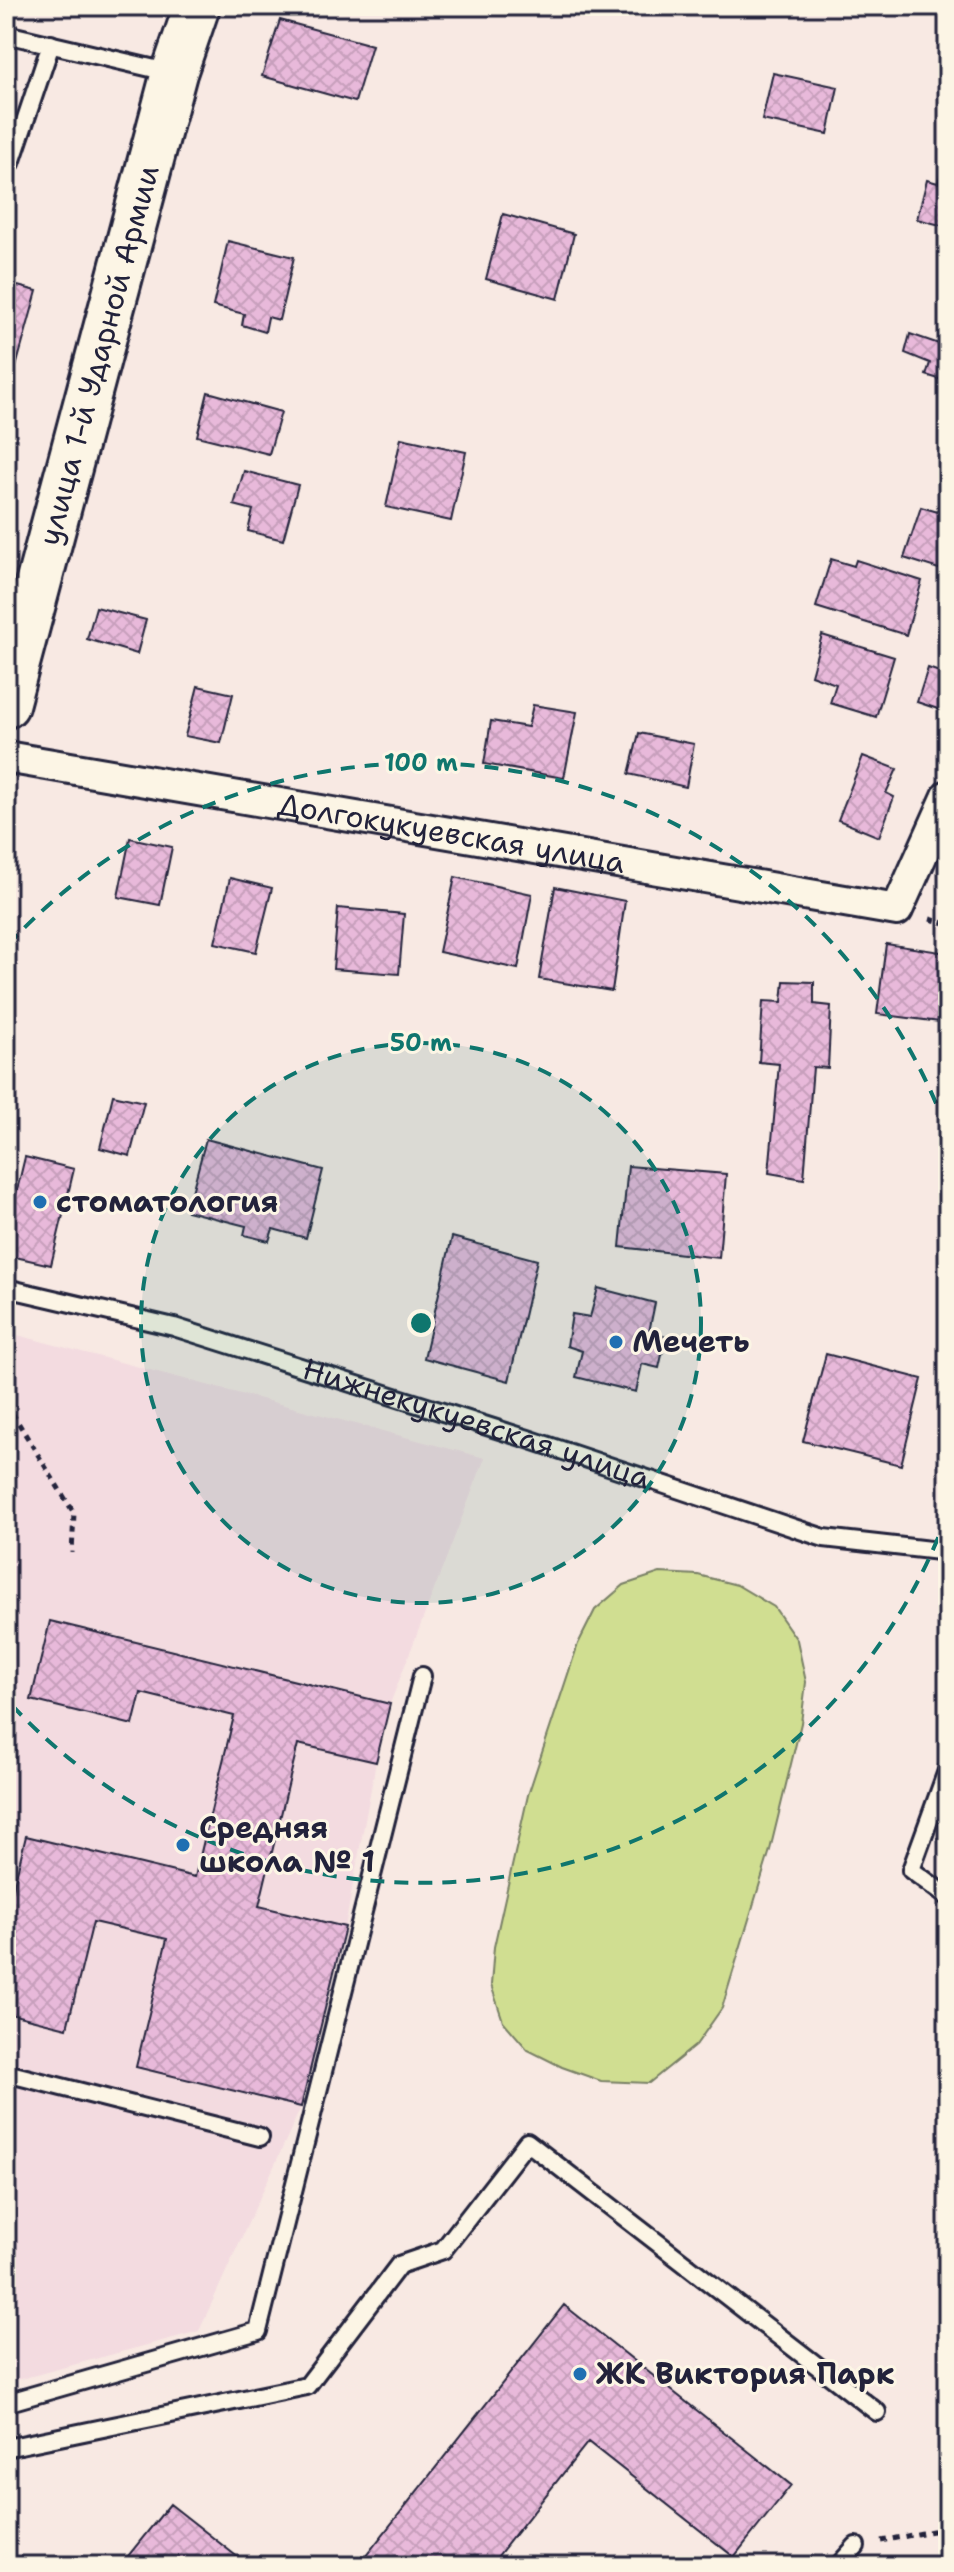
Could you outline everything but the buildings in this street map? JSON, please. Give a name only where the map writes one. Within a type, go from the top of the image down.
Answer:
[{"type":"main road","name":"улица 1-й Ударной Армии","points":[[6,705],[174,73],[197,6]]},
{"type":"street","name":"Долгокукуевская улица","points":[[6,757],[897,910],[948,796]]},
{"type":"lane","points":[[6,34],[174,73]]},
{"type":"lane","points":[[6,168],[11,163],[51,44]]},
{"type":"lane","name":"Нижнекукуевская улица","points":[[6,1288],[174,1327],[528,1439],[824,1538],[948,1552]]},
{"type":"lane","points":[[6,2403],[258,2331],[422,1676]]},
{"type":"lane","points":[[948,1768],[911,1870],[948,1897]]},
{"type":"lane","points":[[6,2073],[260,2137]]},
{"type":"lane","points":[[6,2448],[307,2386],[399,2265],[443,2250],[527,2142],[877,2412]]},
{"type":"lane","points":[[838,2566],[856,2546]]},
{"type":"path","points":[[6,1403],[74,1513],[72,1553]]},
{"type":"path","points":[[856,2546],[948,2528]]},
{"type":"shaded area","name":"Средняя школа № 1","points":[[6,1332],[485,1458],[390,1704],[345,1927],[301,2107],[199,2331],[6,2383]]},
{"type":"green space","points":[[660,1573],[698,1575],[737,1585],[774,1607],[797,1640],[806,1682],[801,1723],[770,1850],[722,2008],[696,2045],[649,2083],[601,2081],[528,2050],[503,2021],[491,1985],[494,1947],[528,1795],[578,1644],[595,1610],[624,1585]]},
{"type":"place","name":"стоматология","points":[[40,1202]]},
{"type":"place","name":"Мечеть","points":[[616,1342]]},
{"type":"place","name":"Средняя школа № 1","points":[[183,1845]]},
{"type":"place","name":"ЖК Виктория Парк","points":[[580,2374]]}]
